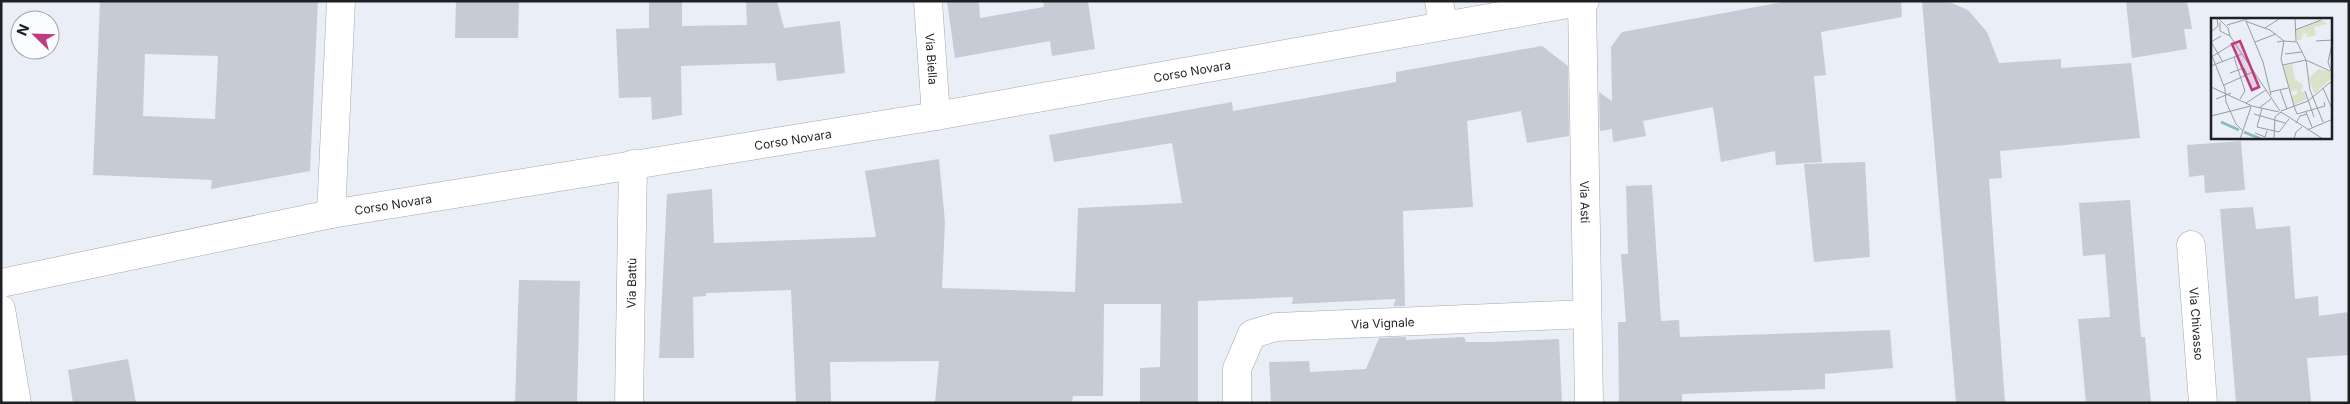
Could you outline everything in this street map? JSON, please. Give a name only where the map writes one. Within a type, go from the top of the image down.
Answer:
[{"type":"street","points":[[331,214],[341,1]]},
{"type":"street","name":"Via Biella","points":[[928,1],[936,116]]},
{"type":"street","name":"Corso Novara","points":[[1,284],[331,214],[936,116],[1441,14],[1584,2]]},
{"type":"street","name":"Via Asti","points":[[1584,2],[1588,403]]},
{"type":"street","name":"Via Battù","points":[[629,403],[633,164]]},
{"type":"street","name":"Via Chivasso","points":[[2192,245],[2202,403]]},
{"type":"street","points":[[1,309],[17,403]]},
{"type":"street","name":"Via Vignale","points":[[1237,403],[1237,369],[1252,334],[1276,327],[1587,314]]},
{"type":"building","points":[[100,1],[318,1],[310,171],[211,189],[212,180],[93,175]],"holes":[[[145,54],[218,56],[215,119],[143,116]]]},
{"type":"building","points":[[456,1],[519,1],[518,38],[455,38]]},
{"type":"building","points":[[649,1],[682,1],[682,26],[747,25],[746,1],[777,1],[784,28],[840,21],[845,73],[777,81],[775,63],[681,66],[682,115],[652,120],[651,97],[619,98],[616,29],[649,28]]},
{"type":"building","points":[[947,1],[979,1],[980,18],[1044,7],[1043,1],[1088,1],[1095,49],[1052,56],[1050,41],[955,58]]},
{"type":"building","points":[[1788,1],[1901,1],[1902,17],[1821,32],[1826,75],[1814,76],[1822,162],[1776,165],[1775,151],[1721,162],[1713,107],[1643,121],[1646,136],[1613,142],[1612,129],[1600,131],[1599,92],[1612,101],[1611,47],[1622,32]]},
{"type":"building","points":[[1922,1],[1947,1],[1968,10],[1987,32],[1999,63],[2061,59],[2061,68],[2131,63],[2140,138],[2000,151],[2002,178],[1989,179],[2005,403],[1956,403]]},
{"type":"building","points":[[2126,1],[2187,1],[2192,29],[2184,29],[2187,49],[2132,58]]},
{"type":"building","points":[[1542,46],[1568,66],[1569,136],[1527,143],[1521,111],[1467,121],[1473,207],[1403,211],[1405,306],[1393,306],[1396,299],[1292,304],[1293,297],[1198,301],[1198,403],[1140,402],[1140,368],[1160,367],[1161,304],[1104,304],[1103,396],[1073,396],[1072,403],[935,403],[939,361],[830,362],[831,403],[796,403],[791,290],[706,293],[706,296],[693,297],[694,358],[659,358],[667,194],[712,189],[714,243],[876,237],[865,171],[939,159],[945,222],[942,288],[1075,292],[1078,208],[1182,203],[1172,143],[1054,162],[1049,135],[1232,102],[1233,111],[1396,82],[1396,72]]},
{"type":"building","points":[[2241,141],[2245,190],[2205,193],[2204,175],[2189,177],[2187,145]]},
{"type":"building","points":[[1865,162],[1870,257],[1814,262],[1804,164]]},
{"type":"building","points":[[1652,185],[1661,321],[1679,320],[1680,337],[1890,330],[1893,368],[1825,374],[1825,389],[1682,394],[1682,403],[1619,403],[1618,322],[1626,322],[1621,254],[1628,254],[1626,186]]},
{"type":"building","points":[[2130,200],[2141,337],[2145,337],[2151,403],[2086,403],[2078,319],[2110,317],[2105,254],[2083,256],[2079,203]]},
{"type":"building","points":[[2253,207],[2256,229],[2290,226],[2295,299],[2318,296],[2319,316],[2349,312],[2349,355],[2307,358],[2311,403],[2236,403],[2220,209]]},
{"type":"building","points":[[519,280],[580,281],[577,403],[515,403]]},
{"type":"building","points":[[1406,337],[1406,340],[1464,337],[1466,342],[1559,339],[1562,403],[1271,403],[1269,362],[1309,361],[1310,372],[1366,369],[1379,338]]},
{"type":"building","points":[[128,359],[136,403],[73,403],[68,370]]}]
